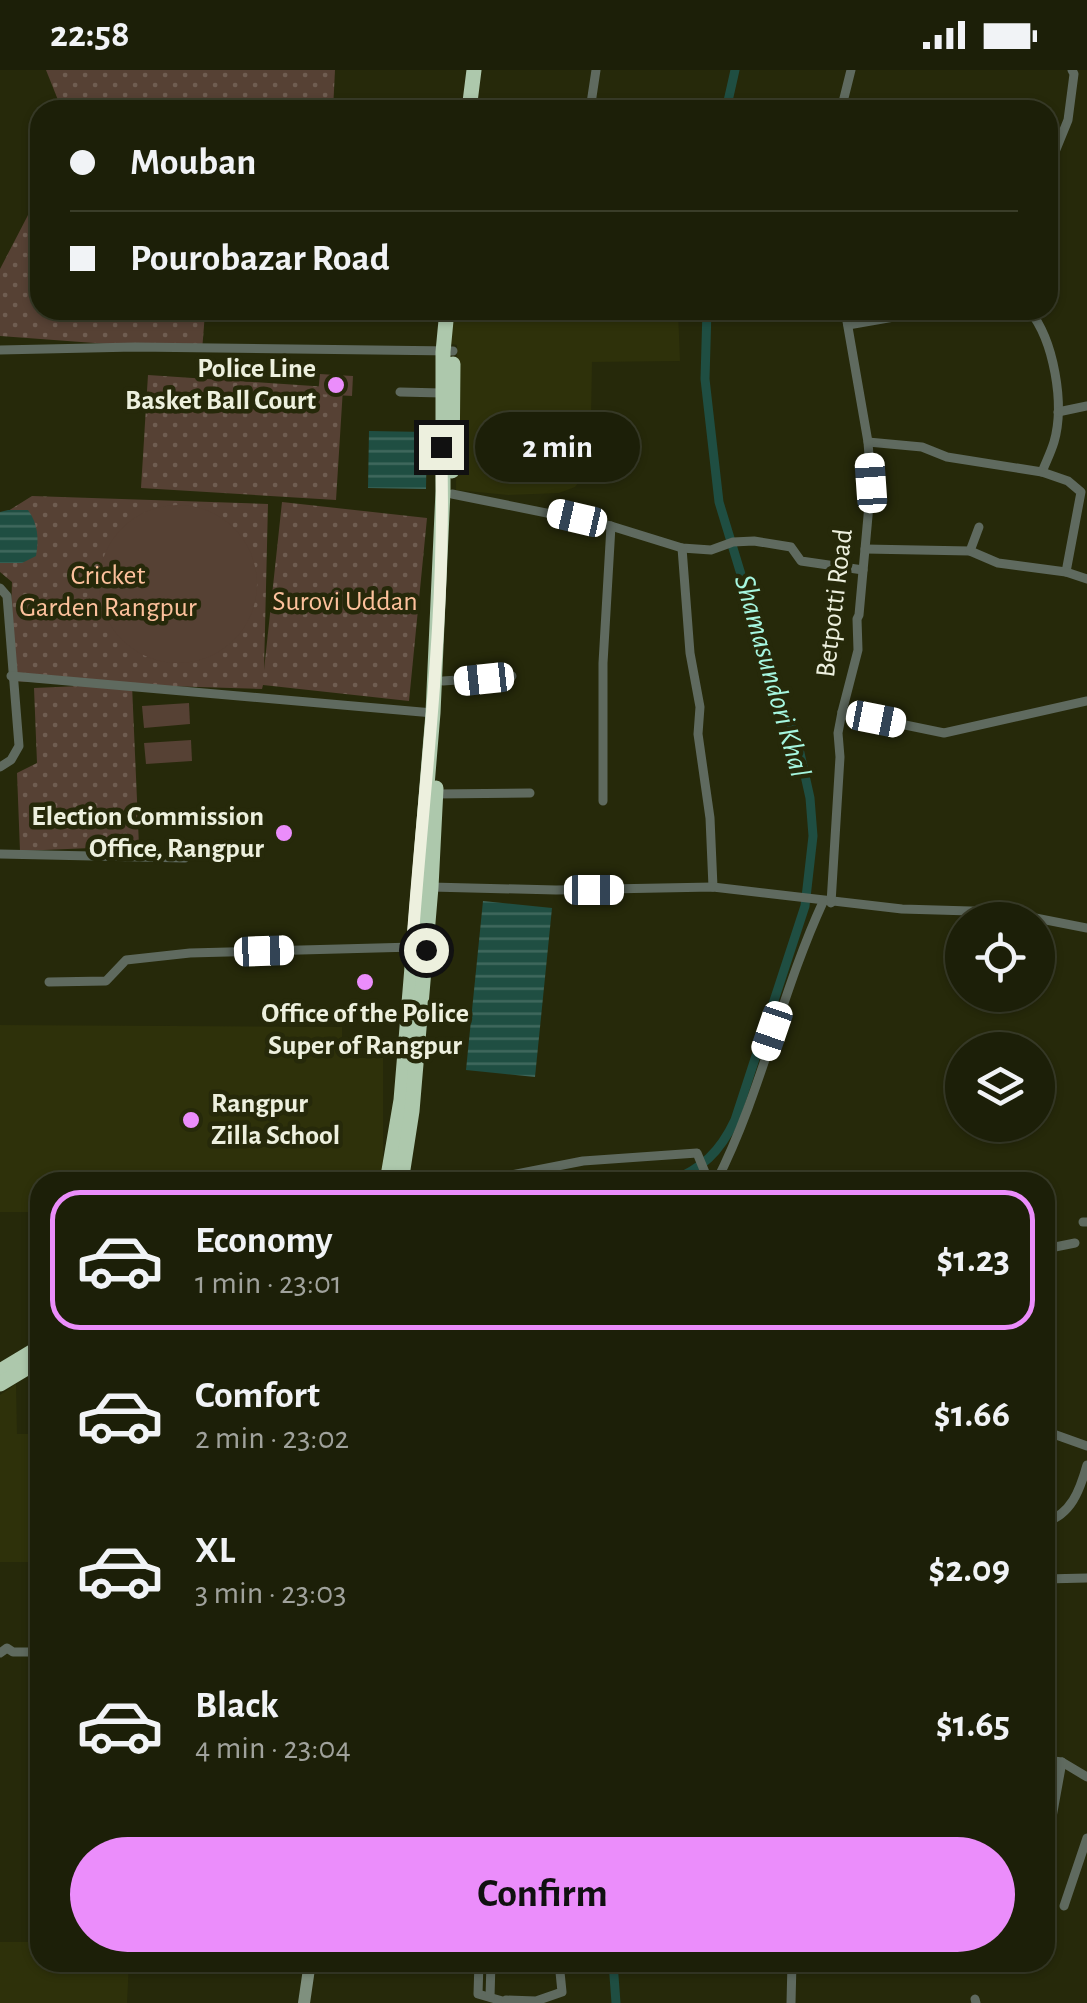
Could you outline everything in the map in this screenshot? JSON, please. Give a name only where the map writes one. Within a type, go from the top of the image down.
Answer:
[{"type":"highway","points":[[470,100],[474,70]]},
{"type":"highway","points":[[479,100],[482,70]]},
{"type":"highway","points":[[390,1172],[431,887],[452,494],[447,320]]},
{"type":"highway","points":[[403,1172],[412,1111],[433,712],[442,393],[455,320]]},
{"type":"highway","points":[[0,1371],[30,1353]]},
{"type":"highway","points":[[0,1384],[30,1366]]},
{"type":"main road","points":[[304,2003],[309,1972]]},
{"type":"street","points":[[592,100],[596,70]]},
{"type":"street","points":[[843,100],[850,70]]},
{"type":"street","points":[[1058,144],[1068,120],[1072,70]]},
{"type":"street","name":"Betpotti Road","points":[[827,902],[842,712],[858,650],[856,619],[871,483],[868,442],[847,320]]},
{"type":"street","points":[[848,325],[877,320]]},
{"type":"street","points":[[1038,320],[1050,344],[1058,412],[1054,442],[1042,472]]},
{"type":"street","points":[[0,350],[135,347],[448,352]]},
{"type":"street","points":[[400,392],[442,393]]},
{"type":"street","points":[[1058,412],[1087,406]]},
{"type":"street","points":[[868,442],[922,447],[947,457],[1042,472],[1068,481],[1081,492],[1066,572]]},
{"type":"street","points":[[452,494],[611,526],[682,548],[711,550],[732,542],[754,541],[791,547],[801,561],[863,570]]},
{"type":"street","points":[[603,801],[603,663],[611,526]]},
{"type":"street","points":[[970,551],[979,527]]},
{"type":"street","points":[[682,548],[690,653],[700,708],[698,734],[710,818],[713,887]]},
{"type":"street","points":[[865,549],[970,551],[998,563],[1066,572],[1087,579]]},
{"type":"street","points":[[0,588],[7,596],[19,746],[11,760],[0,767]]},
{"type":"street","points":[[11,676],[433,712]]},
{"type":"street","points":[[444,682],[512,676]]},
{"type":"street","points":[[842,712],[944,732],[1087,701]]},
{"type":"street","points":[[435,794],[530,793]]},
{"type":"street","points":[[0,854],[186,858]]},
{"type":"street","points":[[431,887],[713,887],[902,909],[1005,912],[1087,928]]},
{"type":"street","points":[[719,1172],[735,1144],[751,1080],[797,946],[827,902]]},
{"type":"street","points":[[48,982],[106,981],[126,960],[190,953],[419,949]]},
{"type":"street","points":[[524,1172],[583,1160],[697,1153],[707,1172]]},
{"type":"street","points":[[1055,1247],[1076,1243]]},
{"type":"street","points":[[1055,1435],[1087,1446]]},
{"type":"street","points":[[1055,1518],[1064,1515],[1070,1506],[1087,1466]]},
{"type":"street","points":[[1055,1579],[1087,1578]]},
{"type":"street","points":[[0,1653],[7,1648],[30,1652]]},
{"type":"street","points":[[1055,1761],[1087,1777]]},
{"type":"street","points":[[1055,1801],[1062,1762]]},
{"type":"street","points":[[1064,1906],[1087,1838]]},
{"type":"street","points":[[479,1972],[478,1994],[506,2002],[536,2002],[562,1992],[560,1972]]},
{"type":"street","points":[[490,1997],[491,1972]]},
{"type":"street","points":[[791,2003],[792,1972]]},
{"type":"shaded area","points":[[449,320],[678,320],[680,361],[592,362],[591,419],[597,446],[591,467],[575,487],[559,493],[508,495],[456,490],[457,345],[446,343]]},
{"type":"shaded area","name":"Rangpur Zilla School","points":[[0,1025],[342,1027],[342,1058],[383,1058],[383,1172],[30,1172],[30,1212],[0,1212]]},
{"type":"shaded area","points":[[16,1384],[17,1434],[30,1434],[30,1562],[0,1562],[0,1395]]},
{"type":"shaded area","points":[[0,1942],[30,1942],[30,1972],[129,1972],[127,2003],[0,2003]]},
{"type":"green space","points":[[46,70],[335,70],[334,100],[58,100]]},
{"type":"green space","points":[[30,211],[30,320],[204,320],[202,351],[0,336],[0,269]]},
{"type":"green space","name":"Police Line Basket Ball Court","points":[[320,374],[353,376],[352,396],[318,394]]},
{"type":"green space","points":[[148,375],[343,388],[336,500],[141,488]]},
{"type":"green space","points":[[32,496],[268,504],[264,670],[282,502],[427,518],[409,701],[263,685],[262,689],[132,685],[139,846],[20,851],[17,773],[37,763],[34,688],[102,685],[9,681],[12,582],[0,572],[0,516]]},
{"type":"green space","name":"Cricket Garden Rangpur","points":[[178,505],[208,511],[234,528],[251,554],[257,584],[251,614],[234,640],[208,657],[178,663],[148,657],[122,640],[105,614],[99,584],[105,554],[122,528],[148,511]]},
{"type":"green space","points":[[189,703],[190,724],[144,728],[142,706]]},
{"type":"green space","points":[[191,740],[192,761],[146,764],[144,743]]},
{"type":"water","points":[[369,431],[427,432],[426,489],[368,488]]},
{"type":"water","points":[[28,510],[36,526],[36,556],[22,563],[0,563],[0,512]]},
{"type":"water","points":[[483,901],[552,908],[535,1077],[466,1070]]},
{"type":"waterway","name":"Shamasundori Khal","points":[[728,100],[735,70]]},
{"type":"waterway","name":"Shamasundori Khal","points":[[689,1172],[709,1158],[735,1120],[805,906],[813,836],[810,798],[798,744],[764,650],[719,502],[705,379],[707,320]]},
{"type":"waterway","name":"Shamasundori Khal","points":[[614,1972],[616,2003]]},
{"type":"place","name":"Police Line Basket Ball Court","points":[[336,385]]},
{"type":"place","name":"Election Commission Office, Rangpur","points":[[284,833]]},
{"type":"place","name":"Office of the Police Super of Rangpur","points":[[365,982]]},
{"type":"place","name":"Rangpur Zilla School","points":[[191,1120]]},
{"type":"route","points":[[426,950],[412,947],[433,712],[441,447]]},
{"type":"park label","name":"Surovi Uddan","points":[[345,602]]}]
